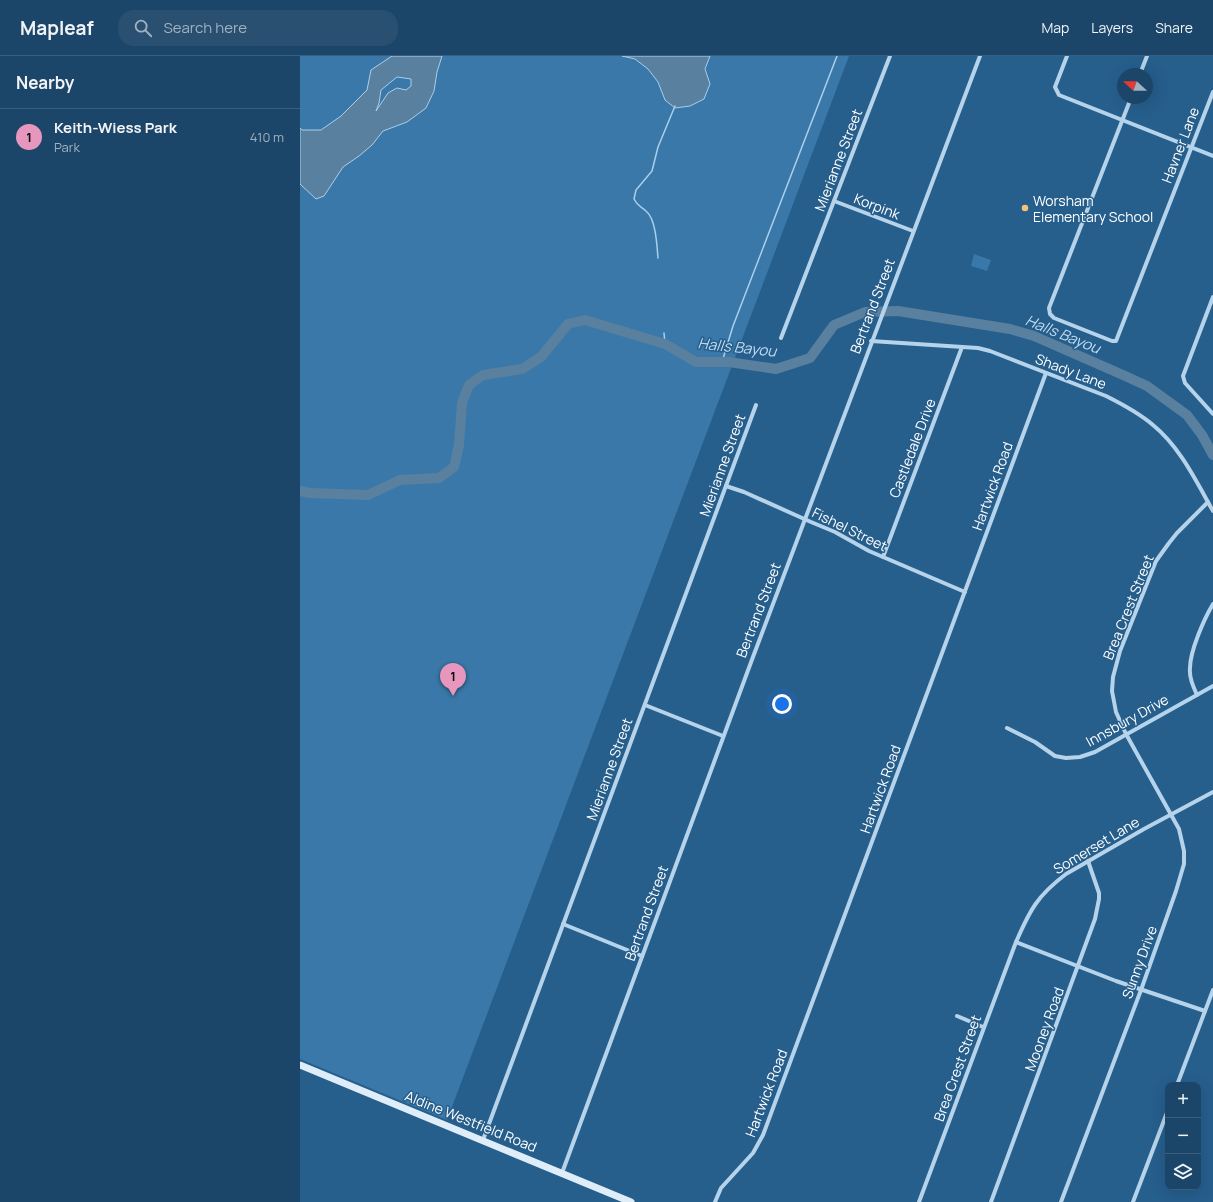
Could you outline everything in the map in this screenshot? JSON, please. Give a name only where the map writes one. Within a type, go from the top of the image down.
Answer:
[{"type":"main road","name":"Aldine Westfield Road","points":[[300,1064],[631,1202]]},
{"type":"street","name":"Mierianne Street","points":[[781,338],[890,56]]},
{"type":"street","name":"Bertrand Street","points":[[562,1173],[888,294],[980,56]]},
{"type":"street","points":[[1067,56],[1056,84],[1057,93],[1062,97],[1213,156]]},
{"type":"street","points":[[1142,68],[1147,56]]},
{"type":"street","name":"Havner Lane","points":[[1122,120],[1049,310],[1050,314],[1054,318],[1108,340],[1116,341],[1213,92]]},
{"type":"street","points":[[1122,120],[1129,104]]},
{"type":"street","name":"Korpink","points":[[834,201],[913,231]]},
{"type":"street","points":[[1213,297],[1183,376],[1185,383],[1213,414]]},
{"type":"street","name":"Shady Lane","points":[[871,340],[978,348],[990,351],[1120,403],[1154,425],[1168,439],[1179,454],[1213,511]]},
{"type":"street","name":"Castledale Drive","points":[[883,557],[962,347]]},
{"type":"street","name":"Hartwick Road","points":[[714,1202],[721,1188],[753,1153],[763,1135],[1046,373]]},
{"type":"street","name":"Mierianne Street","points":[[483,1140],[756,405]]},
{"type":"street","name":"Fishel Street","points":[[726,486],[744,492],[835,532],[883,557],[964,592]]},
{"type":"street","name":"Brea Crest Street","points":[[1126,734],[1116,712],[1112,692],[1113,677],[1120,651],[1150,575],[1160,555],[1177,533],[1208,502]]},
{"type":"street","points":[[1197,695],[1191,677],[1190,667],[1192,654],[1202,626],[1213,604]]},
{"type":"street","name":"Innsbury Drive","points":[[1007,728],[1034,742],[1055,756],[1066,758],[1080,757],[1095,752],[1213,686]]},
{"type":"street","points":[[645,705],[723,736]]},
{"type":"street","name":"Sunny Drive","points":[[1061,1202],[1141,990],[1184,864],[1182,839],[1171,815],[1126,734]]},
{"type":"street","name":"Somerset Lane","points":[[1016,942],[1028,915],[1043,893],[1066,874],[1213,792]]},
{"type":"street","name":"Mooney Road","points":[[991,1202],[1095,919],[1099,900],[1098,887],[1088,861]]},
{"type":"street","points":[[563,924],[642,956]]},
{"type":"street","points":[[1016,942],[1116,982],[1205,1012]]},
{"type":"street","name":"Brea Crest Street","points":[[919,1202],[1016,942]]},
{"type":"street","points":[[1178,1082],[1213,990]]},
{"type":"street","points":[[957,1016],[984,1027]]},
{"type":"street","points":[[1133,1202],[1165,1118]]},
{"type":"shaded area","points":[[300,56],[849,56],[447,1120],[300,1059]]},
{"type":"shaded area","points":[[392,56],[442,56],[437,72],[434,91],[426,108],[407,122],[383,131],[372,145],[343,167],[324,196],[316,199],[300,184],[300,128],[302,130],[321,130],[341,116],[367,90],[371,70]],"holes":[[[397,77],[411,79],[411,86],[406,90],[397,88],[388,93],[376,111],[381,90]]]},
{"type":"shaded area","points":[[622,56],[710,56],[705,69],[710,84],[704,99],[690,106],[675,108],[665,100],[658,82],[648,69],[635,59]]},
{"type":"shaded area","points":[[974,254],[991,260],[987,271],[971,266]]},
{"type":"waterway","points":[[722,362],[733,326],[837,56]]},
{"type":"waterway","points":[[658,258],[656,234],[650,216],[635,202],[634,199],[636,190],[652,171],[658,147],[675,106]]},
{"type":"waterway","name":"Halls Bayou","points":[[300,491],[310,493],[368,495],[400,480],[439,478],[454,467],[459,445],[462,403],[469,385],[483,375],[522,369],[541,357],[568,324],[585,320],[665,344],[696,362],[729,362],[776,369],[810,358],[834,325],[865,312],[898,311],[1010,329],[1034,336],[1147,386],[1187,415],[1202,435],[1213,455]]},
{"type":"waterway","points":[[664,333],[665,344]]},
{"type":"place","name":"Worsham Elementary School","points":[[1025,208]]},
{"type":"place","name":"Keith-Wiess Park","points":[[453,696]]}]
